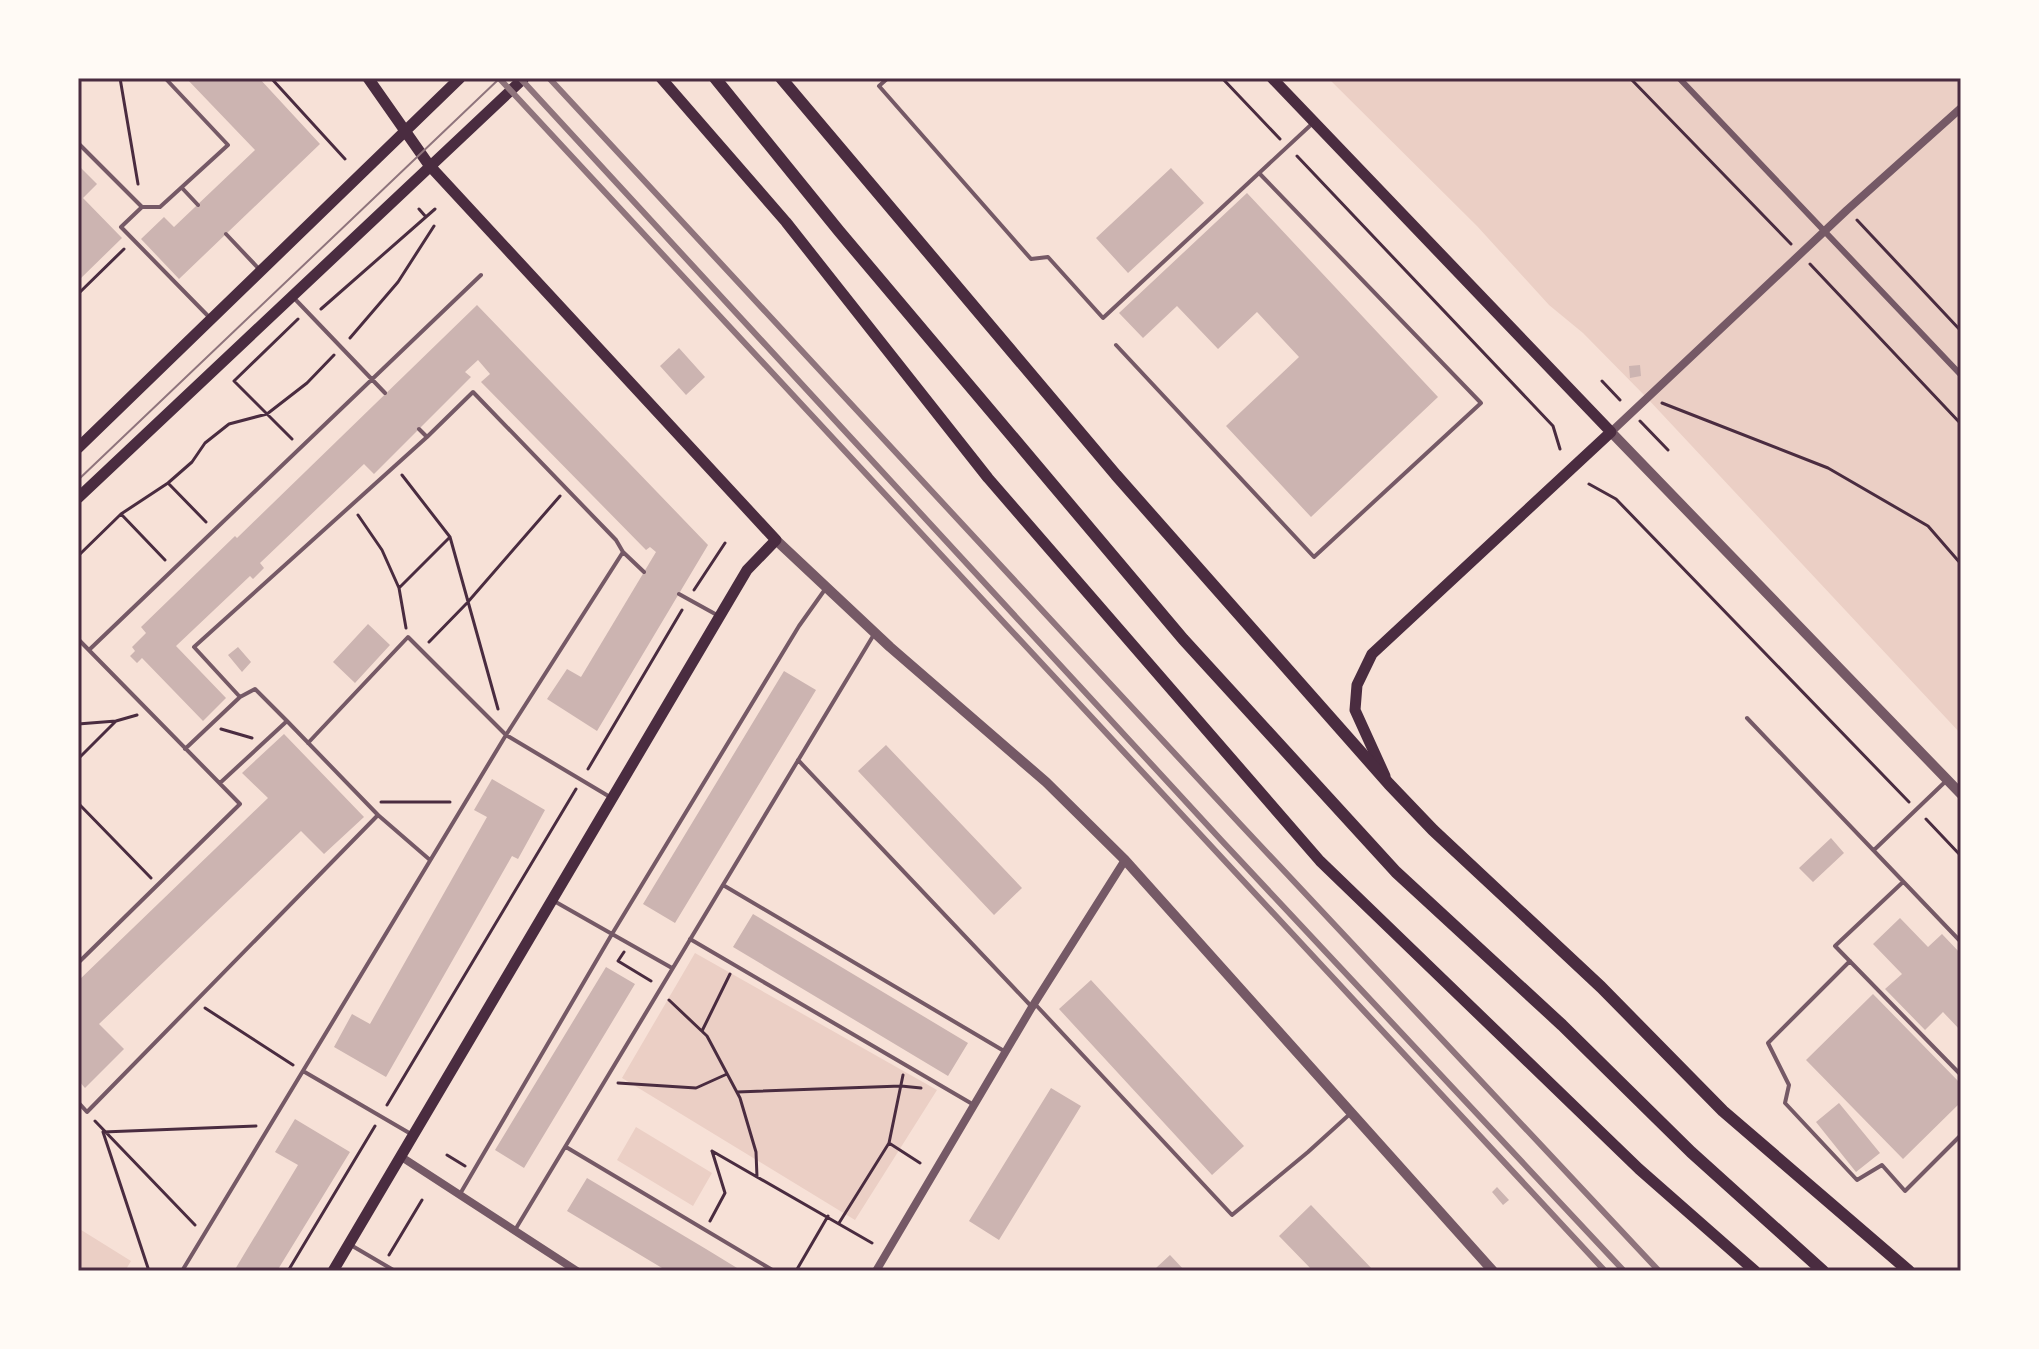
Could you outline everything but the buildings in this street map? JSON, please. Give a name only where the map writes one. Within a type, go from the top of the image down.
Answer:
[{"type":"main road","points":[[333,1271],[747,570],[776,540],[429,165],[368,78]]},
{"type":"main road","points":[[78,448],[460,78]]},
{"type":"main road","points":[[78,498],[524,78]]},
{"type":"main road","points":[[661,78],[786,222],[988,478],[1320,861],[1639,1169],[1755,1271]]},
{"type":"main road","points":[[715,78],[839,231],[1163,616],[1396,872],[1562,1025],[1691,1152],[1823,1271]]},
{"type":"main road","points":[[781,78],[1116,475],[1389,784],[1433,830],[1601,987],[1723,1111],[1909,1271]]},
{"type":"main road","points":[[1272,78],[1611,432],[1372,654],[1357,685],[1355,710],[1389,784]]},
{"type":"street","points":[[1679,78],[1961,375]]},
{"type":"street","points":[[1961,108],[1847,210],[1611,432],[1961,794]]},
{"type":"street","points":[[776,540],[875,633],[1046,782],[1125,860],[1352,1111],[1487,1268]]},
{"type":"street","points":[[876,1271],[1125,860]]},
{"type":"street","points":[[400,1156],[577,1271]]},
{"type":"lane","points":[[165,78],[228,145],[160,207],[142,207],[121,227],[212,320]]},
{"type":"lane","points":[[888,78],[879,86],[1031,259],[1048,257],[1103,318],[1315,122]]},
{"type":"lane","points":[[78,143],[142,207]]},
{"type":"lane","points":[[1116,345],[1314,557],[1481,403],[1259,173]]},
{"type":"lane","points":[[183,189],[198,205]]},
{"type":"lane","points":[[226,234],[262,272]]},
{"type":"lane","points":[[89,650],[481,275]]},
{"type":"lane","points":[[291,295],[385,393]]},
{"type":"lane","points":[[240,697],[194,647],[352,506],[473,392],[644,572]]},
{"type":"lane","points":[[419,429],[427,437]]},
{"type":"lane","points":[[182,1271],[506,735],[623,552]]},
{"type":"lane","points":[[460,1194],[612,934],[799,626],[826,588]]},
{"type":"lane","points":[[679,594],[719,617]]},
{"type":"lane","points":[[515,1230],[875,633]]},
{"type":"lane","points":[[308,743],[408,637],[506,735],[612,798]]},
{"type":"lane","points":[[78,639],[240,804],[78,963]]},
{"type":"lane","points":[[185,749],[240,697],[255,689],[378,815],[430,860]]},
{"type":"lane","points":[[1747,718],[1961,942]]},
{"type":"lane","points":[[220,784],[287,721]]},
{"type":"lane","points":[[798,760],[1232,1215],[1352,1111]]},
{"type":"lane","points":[[1873,850],[1947,780]]},
{"type":"lane","points":[[78,1102],[87,1112],[378,815]]},
{"type":"lane","points":[[1903,882],[1835,946],[1961,1075]]},
{"type":"lane","points":[[723,885],[1006,1052]]},
{"type":"lane","points":[[552,900],[673,968]]},
{"type":"lane","points":[[690,939],[974,1105]]},
{"type":"lane","points":[[1850,961],[1768,1043],[1789,1085],[1785,1103],[1857,1180],[1882,1165],[1905,1191],[1961,1135]]},
{"type":"lane","points":[[303,1071],[413,1135]]},
{"type":"lane","points":[[565,1146],[774,1271]]},
{"type":"lane","points":[[349,1244],[395,1271]]},
{"type":"path","points":[[120,78],[142,207]]},
{"type":"path","points":[[271,78],[345,159]]},
{"type":"path","points":[[1222,78],[1553,426],[1560,449]]},
{"type":"path","points":[[419,209],[426,217]]},
{"type":"path","points":[[312,317],[435,209]]},
{"type":"path","points":[[1847,210],[1961,331]]},
{"type":"path","points":[[78,556],[121,514],[168,483],[192,462],[205,443],[229,424],[267,414],[307,383],[398,282],[434,226]]},
{"type":"path","points":[[78,294],[133,239]]},
{"type":"path","points":[[301,448],[234,381],[307,311]]},
{"type":"path","points":[[1602,381],[1620,400]]},
{"type":"path","points":[[1647,398],[1828,468],[1928,526],[1961,564]]},
{"type":"path","points":[[1639,420],[1668,450]]},
{"type":"path","points":[[395,466],[450,537],[506,735]]},
{"type":"path","points":[[168,483],[215,530]]},
{"type":"path","points":[[1589,484],[1616,499],[1961,856]]},
{"type":"path","points":[[421,651],[467,603],[566,488]]},
{"type":"path","points":[[352,506],[382,550],[399,588],[408,637]]},
{"type":"path","points":[[121,514],[174,569]]},
{"type":"path","points":[[399,588],[450,537]]},
{"type":"path","points":[[288,1271],[689,598],[725,543]]},
{"type":"path","points":[[78,724],[116,721],[149,712]]},
{"type":"path","points":[[78,759],[116,721]]},
{"type":"path","points":[[210,725],[265,742]]},
{"type":"path","points":[[365,802],[466,803]]},
{"type":"path","points":[[78,803],[158,885]]},
{"type":"path","points":[[629,944],[618,961],[660,989],[707,1036],[737,1092],[756,1152],[757,1177]]},
{"type":"path","points":[[702,1031],[735,965]]},
{"type":"path","points":[[196,1001],[303,1071]]},
{"type":"path","points":[[839,1223],[889,1143],[905,1065]]},
{"type":"path","points":[[604,1082],[696,1088],[727,1074]]},
{"type":"path","points":[[737,1092],[901,1086],[948,1090]]},
{"type":"path","points":[[87,1112],[204,1235]]},
{"type":"path","points":[[103,1132],[270,1125]]},
{"type":"path","points":[[103,1132],[149,1271]]},
{"type":"path","points":[[889,1143],[920,1163]]},
{"type":"path","points":[[705,1230],[725,1193],[712,1151],[872,1243]]},
{"type":"path","points":[[447,1155],[473,1171]]},
{"type":"path","points":[[384,1264],[422,1200]]},
{"type":"path","points":[[796,1271],[828,1216]]},
{"type":"shaded area","points":[[1328,78],[1961,78],[1961,734],[1647,398],[1583,333],[1549,305],[1477,226]]},
{"type":"shaded area","points":[[695,953],[937,1090],[855,1220],[622,1078]]},
{"type":"shaded area","points":[[636,1127],[712,1173],[693,1206],[617,1160]]},
{"type":"shaded area","points":[[78,1228],[131,1261],[125,1271],[78,1271]]},
{"type":"tram line","points":[[78,480],[500,78]]},
{"type":"railway","points":[[499,78],[1605,1271]]},
{"type":"railway","points":[[520,78],[1222,841],[1624,1271]]},
{"type":"railway","points":[[549,78],[1659,1271]]}]
